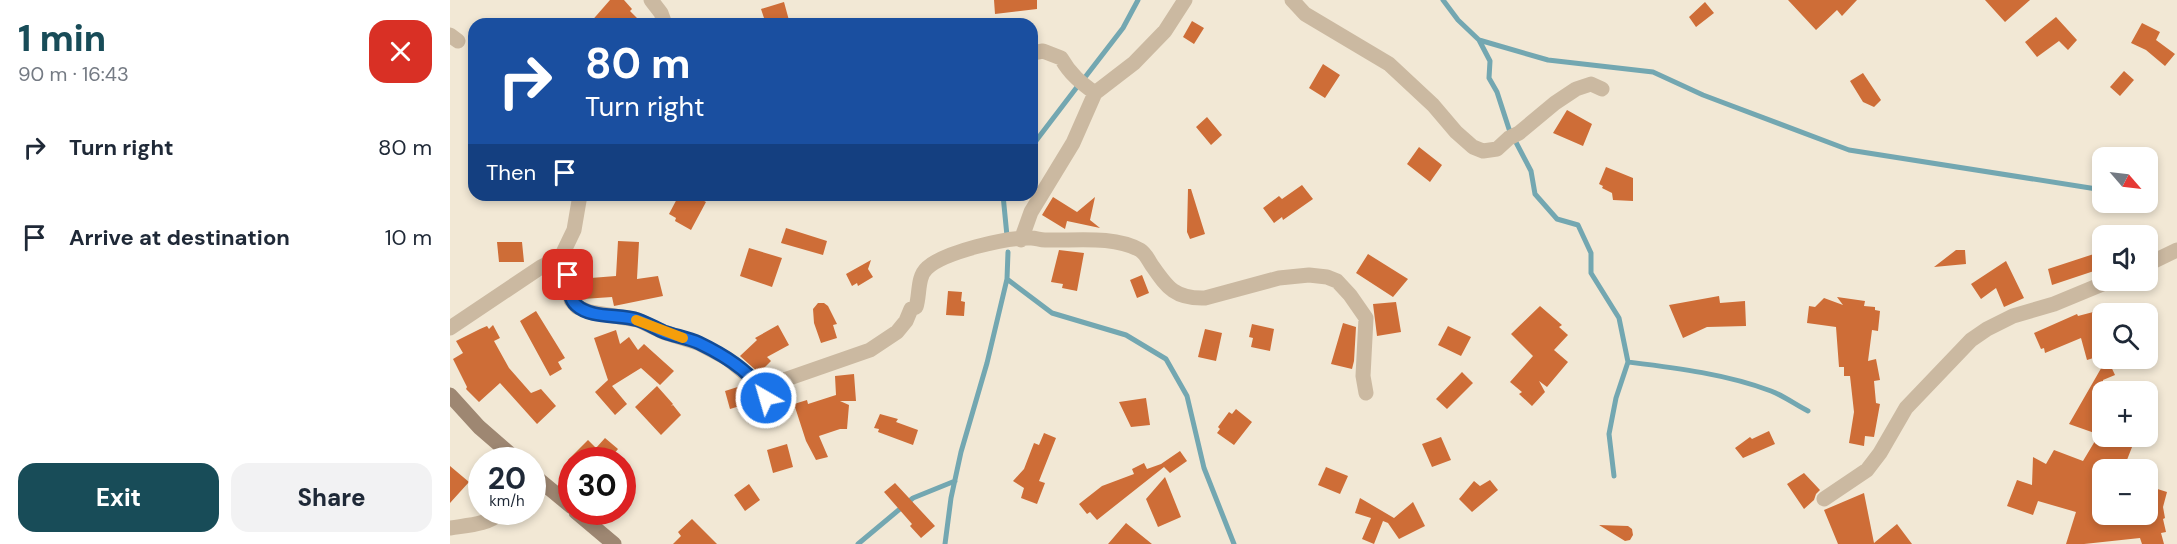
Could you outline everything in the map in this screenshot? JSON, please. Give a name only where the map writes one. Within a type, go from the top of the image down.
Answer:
[{"type":"street","points":[[651,0],[663,18]]},
{"type":"street","points":[[1038,200],[1073,143],[1095,93],[1134,63],[1158,38],[1185,0]]},
{"type":"street","points":[[1292,0],[1305,14],[1389,64],[1433,105],[1456,132],[1473,147],[1483,150],[1497,148],[1576,89],[1591,84],[1602,89]]},
{"type":"street","points":[[1038,51],[1043,51],[1061,58],[1077,80],[1095,93]]},
{"type":"street","points":[[450,328],[541,267],[561,257],[573,230],[579,201]]},
{"type":"street","points":[[1021,240],[1031,212],[1038,201]]},
{"type":"street","points":[[759,385],[781,381],[870,350],[897,332],[906,321],[911,309],[916,307],[920,296],[920,278],[928,267],[945,256],[989,244],[1030,238],[1043,240],[1084,238],[1143,251],[1173,292],[1193,299],[1205,298],[1279,278],[1309,275],[1327,277],[1336,281],[1350,295],[1366,318],[1363,376],[1366,393]]},
{"type":"street","points":[[2158,259],[2177,250]]},
{"type":"street","points":[[561,257],[568,275],[571,300],[578,307],[590,312],[638,320],[663,332],[698,343],[728,359],[759,385],[772,411]]},
{"type":"street","points":[[1824,499],[1867,470],[1880,453],[1906,408],[1971,340],[2013,316],[2054,304],[2092,288]]},
{"type":"street","points":[[450,395],[479,427],[502,447]]},
{"type":"street","points":[[546,486],[558,495]]},
{"type":"street","points":[[450,528],[474,525]]},
{"type":"street","points":[[591,525],[614,544]]},
{"type":"building","points":[[610,0],[624,0],[637,18],[594,18]]},
{"type":"building","points":[[994,0],[1037,0],[1037,9],[995,14]]},
{"type":"building","points":[[1788,0],[1857,0],[1842,16],[1837,10],[1816,30]]},
{"type":"building","points":[[1985,0],[2030,0],[2005,22]]},
{"type":"building","points":[[784,2],[788,18],[764,18],[761,9]]},
{"type":"building","points":[[1705,2],[1714,13],[1696,27],[1689,17]]},
{"type":"building","points":[[2056,17],[2077,40],[2068,50],[2059,41],[2037,57],[2025,42]]},
{"type":"building","points":[[1192,21],[1204,28],[1194,44],[1183,37]]},
{"type":"building","points":[[2142,23],[2160,32],[2156,40],[2175,54],[2165,66],[2146,50],[2131,43]]},
{"type":"building","points":[[1323,64],[1340,75],[1325,98],[1309,88]]},
{"type":"building","points":[[2124,71],[2134,80],[2120,96],[2110,87]]},
{"type":"building","points":[[1863,73],[1881,100],[1874,107],[1863,102],[1850,81]]},
{"type":"building","points":[[1567,110],[1592,124],[1583,146],[1553,133]]},
{"type":"building","points":[[1207,117],[1222,135],[1211,145],[1196,127]]},
{"type":"building","points":[[1419,147],[1442,165],[1430,182],[1407,164]]},
{"type":"building","points":[[1606,167],[1633,178],[1633,201],[1613,200],[1612,193],[1602,188],[1603,186],[1599,184]]},
{"type":"building","points":[[1302,185],[1313,199],[1283,220],[1282,217],[1274,223],[1263,208],[1279,196],[1282,199]]},
{"type":"building","points":[[1188,189],[1191,189],[1205,234],[1190,239],[1187,232]]},
{"type":"building","points":[[1053,197],[1077,212],[1095,197],[1090,220],[1100,228],[1067,221],[1065,229],[1042,215]]},
{"type":"building","points":[[676,201],[706,202],[691,230],[675,221],[676,218],[669,214]]},
{"type":"building","points":[[786,228],[827,241],[823,255],[781,243]]},
{"type":"building","points":[[618,241],[639,242],[637,279],[658,276],[663,296],[614,306],[612,297],[583,299],[580,296],[578,279],[616,276]]},
{"type":"building","points":[[497,242],[522,242],[524,262],[499,262]]},
{"type":"building","points":[[749,248],[782,258],[772,287],[740,276]]},
{"type":"building","points":[[1059,250],[1084,253],[1077,291],[1062,288],[1063,284],[1051,282]]},
{"type":"building","points":[[1956,250],[1965,250],[1966,264],[1934,267]]},
{"type":"building","points":[[1368,254],[1408,279],[1393,297],[1356,273]]},
{"type":"building","points":[[2092,255],[2092,272],[2052,285],[2048,269]]},
{"type":"building","points":[[871,260],[868,269],[873,277],[858,286],[857,283],[852,286],[846,274]]},
{"type":"building","points":[[2006,261],[2024,298],[2004,307],[1996,288],[1981,299],[1971,284]]},
{"type":"building","points":[[1142,275],[1149,293],[1137,298],[1130,280]]},
{"type":"building","points":[[948,291],[962,292],[961,301],[965,302],[964,316],[946,315]]},
{"type":"building","points":[[1719,296],[1720,303],[1745,301],[1746,326],[1707,327],[1683,338],[1669,305]]},
{"type":"building","points":[[1837,297],[1865,301],[1864,306],[1875,307],[1875,310],[1880,311],[1878,331],[1872,330],[1868,361],[1876,359],[1880,380],[1874,381],[1876,403],[1880,404],[1874,437],[1865,436],[1864,446],[1849,443],[1854,412],[1850,376],[1844,376],[1844,367],[1839,367],[1836,327],[1807,323],[1809,306],[1815,307],[1824,298],[1843,305]]},
{"type":"building","points":[[1396,302],[1401,332],[1377,336],[1373,304]]},
{"type":"building","points":[[818,303],[828,306],[837,324],[833,325],[837,338],[821,343],[814,323],[813,309]]},
{"type":"building","points":[[1540,306],[1562,325],[1559,327],[1568,335],[1554,350],[1568,362],[1547,387],[1539,381],[1545,392],[1532,406],[1519,394],[1522,392],[1510,382],[1533,356],[1511,334]]},
{"type":"building","points":[[536,311],[565,358],[558,362],[562,369],[550,376],[520,321]]},
{"type":"building","points":[[2092,312],[2092,358],[2087,360],[2081,338],[2045,353],[2044,348],[2041,349],[2034,333],[2077,314],[2078,316]]},
{"type":"building","points":[[1343,323],[1356,327],[1352,369],[1331,364]]},
{"type":"building","points":[[1252,324],[1274,329],[1270,351],[1251,347],[1253,338],[1249,337]]},
{"type":"building","points":[[493,325],[500,338],[494,341],[509,368],[531,393],[541,389],[556,406],[537,424],[500,383],[479,402],[466,389],[453,359],[463,353],[456,341],[487,326],[489,329]]},
{"type":"building","points":[[778,325],[789,345],[767,357],[771,361],[759,373],[740,356],[757,340],[755,338]]},
{"type":"building","points":[[1448,326],[1471,337],[1461,356],[1438,345]]},
{"type":"building","points":[[1205,329],[1222,333],[1216,361],[1198,357]]},
{"type":"building","points":[[616,330],[620,344],[629,337],[638,350],[644,344],[674,371],[660,385],[641,368],[612,386],[627,404],[615,415],[595,392],[608,380],[594,338]]},
{"type":"building","points":[[2101,369],[2112,369],[2115,375],[2094,381]]},
{"type":"building","points":[[1462,372],[1473,383],[1447,409],[1436,399]]},
{"type":"building","points":[[854,374],[856,401],[840,401],[849,405],[847,429],[819,436],[828,457],[816,460],[806,441],[794,404],[807,400],[808,404],[836,395],[835,376]]},
{"type":"building","points":[[2092,384],[2092,432],[2069,424]]},
{"type":"building","points":[[744,385],[749,389],[753,402],[730,409],[725,391]]},
{"type":"building","points":[[657,386],[673,404],[671,406],[673,405],[681,415],[661,435],[635,407]]},
{"type":"building","points":[[1146,398],[1150,425],[1131,427],[1119,402]]},
{"type":"building","points":[[1236,409],[1252,422],[1234,445],[1217,433],[1220,429],[1218,427],[1229,412],[1232,414]]},
{"type":"building","points":[[880,414],[898,419],[896,422],[918,430],[913,445],[878,432],[879,429],[874,428]]},
{"type":"building","points":[[1769,431],[1775,444],[1743,458],[1735,448],[1750,437],[1752,439]]},
{"type":"building","points":[[1044,433],[1056,438],[1039,481],[1045,483],[1037,504],[1021,498],[1024,488],[1013,481],[1024,469],[1034,443],[1039,445]]},
{"type":"building","points":[[1441,437],[1451,460],[1432,467],[1422,444]]},
{"type":"building","points":[[605,438],[616,447],[597,447]]},
{"type":"building","points":[[588,440],[595,447],[581,447]]},
{"type":"building","points":[[787,444],[793,467],[773,473],[767,450]]},
{"type":"building","points":[[2092,446],[2132,447],[2127,459],[2092,459],[2092,525],[2158,525],[2158,489],[2167,492],[2163,507],[2166,532],[2161,533],[2164,544],[2142,544],[2140,538],[2066,544],[2076,512],[2038,501],[2033,515],[2007,506],[2017,480],[2032,485],[2033,457],[2046,464],[2054,450],[2083,461]]},
{"type":"building","points":[[1180,451],[1187,461],[1170,473],[1164,467],[1097,520],[1090,512],[1087,514],[1079,504],[1102,486],[1134,474],[1132,469],[1144,463],[1147,469],[1161,464]]},
{"type":"building","points":[[450,466],[468,483],[450,503]]},
{"type":"building","points":[[1326,467],[1348,476],[1340,494],[1318,485]]},
{"type":"building","points":[[1804,473],[1820,490],[1814,500],[1804,509],[1787,484]]},
{"type":"building","points":[[1165,477],[1181,517],[1158,527],[1146,499]]},
{"type":"building","points":[[1490,480],[1498,490],[1472,512],[1459,499],[1474,481],[1480,486]]},
{"type":"building","points":[[895,483],[935,526],[921,538],[884,492]]},
{"type":"building","points":[[749,484],[760,500],[745,511],[734,495]]},
{"type":"building","points":[[1864,493],[1874,543],[1897,524],[1912,544],[1838,544],[1824,510]]},
{"type":"building","points":[[1360,498],[1394,518],[1413,502],[1425,526],[1399,539],[1388,523],[1383,521],[1374,544],[1362,539],[1371,518],[1355,513]]},
{"type":"building","points":[[692,519],[717,544],[673,544],[681,536],[678,532]]},
{"type":"building","points":[[1126,523],[1152,544],[1108,544]]},
{"type":"building","points":[[1599,525],[1628,526],[1632,529],[1633,535],[1630,540],[1625,541]]},
{"type":"waterway","points":[[1086,76],[1123,28],[1138,0]]},
{"type":"waterway","points":[[1443,0],[1458,20],[1479,40],[1490,61],[1489,78],[1497,92],[1509,129],[1531,171],[1535,194],[1557,219],[1578,225],[1591,253],[1591,273],[1619,318],[1628,362],[1616,398],[1609,434],[1614,476]]},
{"type":"waterway","points":[[1479,40],[1548,60],[1653,72],[1703,95],[1849,150],[2092,188]]},
{"type":"waterway","points":[[1038,138],[1077,87]]},
{"type":"waterway","points":[[1004,201],[1007,236]]},
{"type":"waterway","points":[[1008,252],[1007,279],[1052,313],[1126,335],[1166,359],[1187,396],[1204,468],[1234,544]]},
{"type":"waterway","points":[[945,544],[951,498],[961,452],[987,363],[1007,279]]},
{"type":"waterway","points":[[1628,362],[1682,369],[1736,380],[1776,393],[1808,411]]},
{"type":"waterway","points":[[858,544],[913,498],[955,481]]},
{"type":"slow traffic","points":[[636,320],[683,338]]},
{"type":"route","points":[[568,275],[571,300],[578,307],[590,312],[638,320],[663,332],[698,343],[728,359],[759,385],[766,398]]}]
